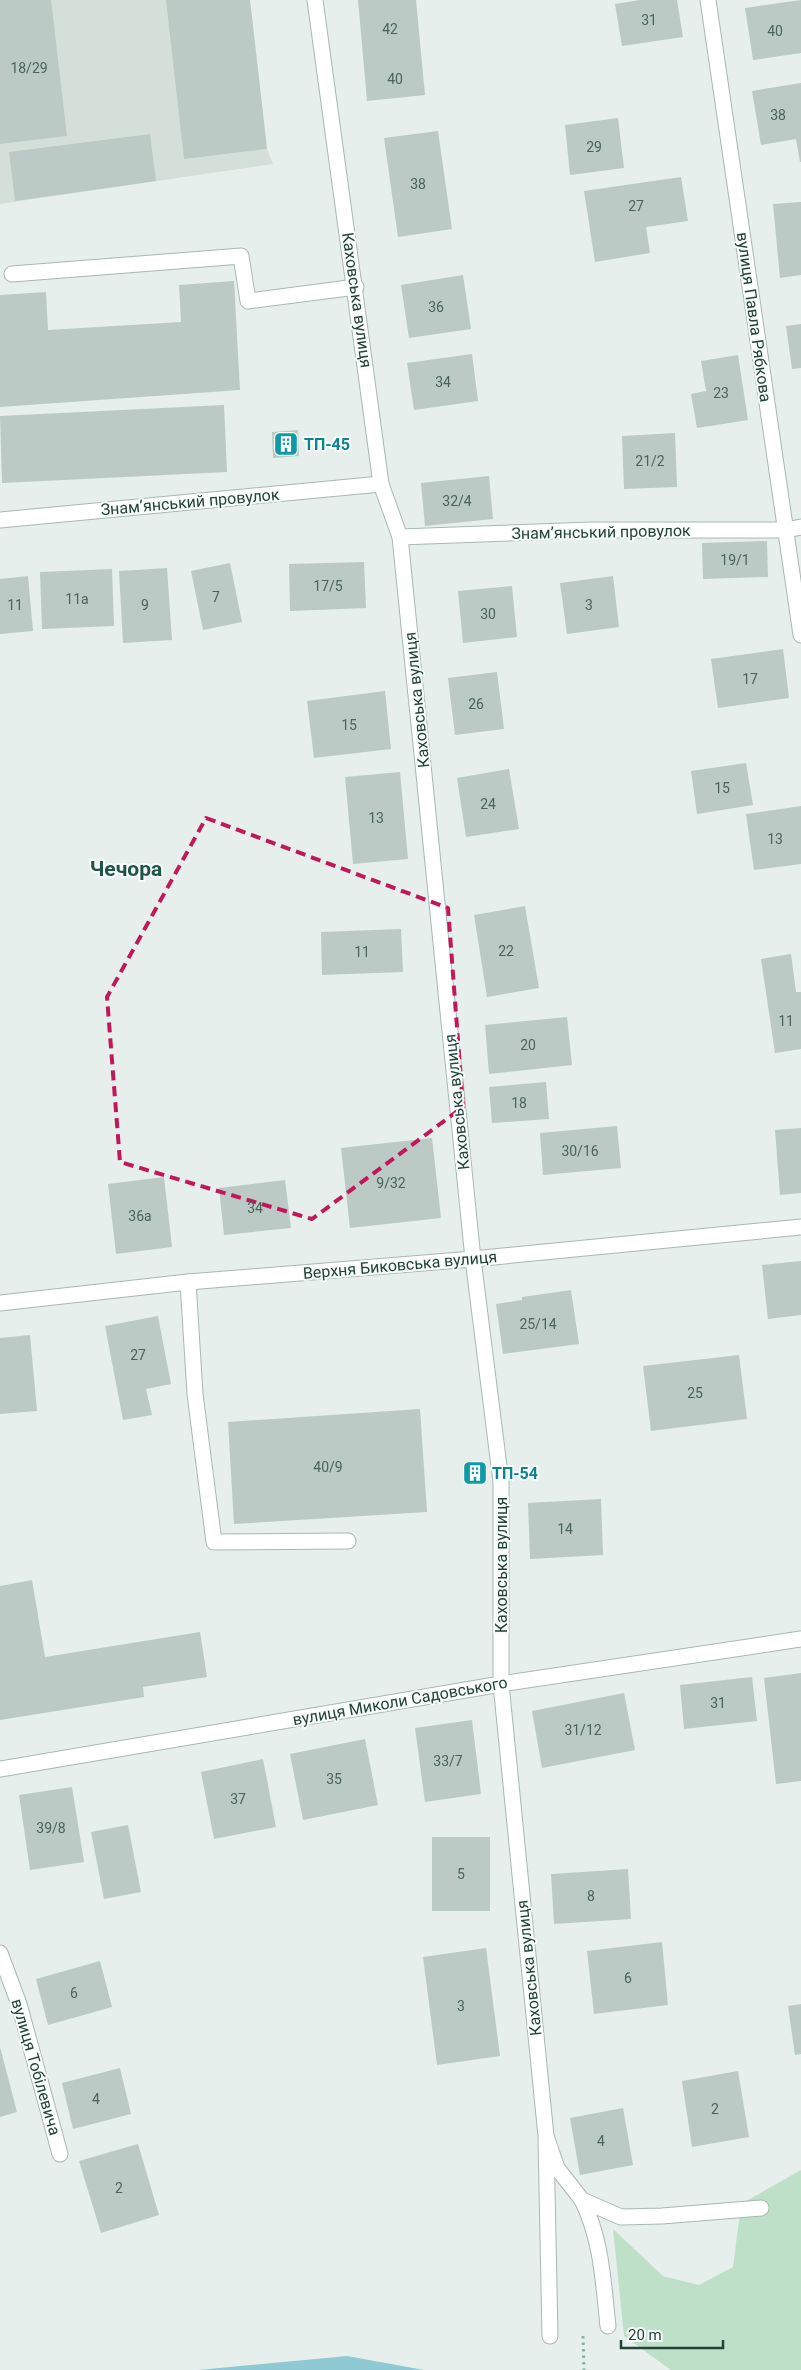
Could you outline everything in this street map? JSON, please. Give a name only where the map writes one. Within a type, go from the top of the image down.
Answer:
[{"type":"street","name":"Каховська вулиця","points":[[315,0],[356,287],[381,484],[400,537],[473,1259],[502,1482],[501,1684],[546,2136],[557,2168],[582,2200]]},
{"type":"street","name":"вулиця Павла Рябкова","points":[[708,0],[801,635]]},
{"type":"street","points":[[12,274],[241,256],[248,301],[356,287]]},
{"type":"street","name":"Знамʼянський провулок","points":[[0,520],[381,484]]},
{"type":"street","name":"Знамʼянський провулок","points":[[400,537],[592,530],[785,530],[801,527]]},
{"type":"street","name":"Верхня Биковська вулиця","points":[[0,1302],[188,1282],[473,1259],[801,1227]]},
{"type":"street","points":[[188,1282],[195,1394],[214,1542],[348,1541]]},
{"type":"street","name":"вулиця Миколи Садовського","points":[[0,1769],[501,1684],[801,1639]]},
{"type":"street","name":"вулиця Тобілевича","points":[[0,1953],[19,2004],[60,2154]]},
{"type":"street","points":[[546,2136],[550,2336]]},
{"type":"street","points":[[582,2200],[621,2217],[662,2216],[761,2208]]},
{"type":"street","points":[[582,2200],[599,2244],[608,2326]]},
{"type":"highlighted area","points":[[206,818],[448,908],[463,1107],[312,1219],[120,1162],[107,997]]},
{"type":"shaded area","points":[[0,0],[250,0],[267,149],[273,164],[0,204]]},
{"type":"green space","points":[[801,2170],[801,2370],[671,2370],[624,2336],[613,2229],[663,2276],[699,2285],[733,2267],[741,2204]]},
{"type":"water","points":[[347,2356],[424,2370],[198,2370]]},
{"type":"building","points":[[0,0],[51,0],[67,136],[0,144]]},
{"type":"building","points":[[166,0],[250,0],[267,149],[184,159]]},
{"type":"building","points":[[358,0],[416,0],[425,95],[367,101]]},
{"type":"building","points":[[640,0],[677,0],[683,37],[622,46],[615,4]]},
{"type":"building","points":[[801,0],[801,53],[753,60],[745,8]]},
{"type":"building","points":[[801,83],[800,162],[796,139],[761,145],[752,91]]},
{"type":"building","points":[[618,118],[624,168],[570,175],[565,125]]},
{"type":"building","points":[[438,131],[452,229],[398,237],[384,138]]},
{"type":"building","points":[[150,134],[156,181],[15,201],[9,152]]},
{"type":"building","points":[[681,177],[688,221],[646,227],[650,253],[595,262],[584,191]]},
{"type":"building","points":[[801,202],[801,275],[780,278],[773,204]]},
{"type":"building","points":[[463,275],[471,329],[409,338],[401,285]]},
{"type":"building","points":[[234,281],[240,390],[0,407],[0,295],[46,292],[48,330],[181,322],[179,285]]},
{"type":"building","points":[[801,324],[801,368],[792,369],[786,326]]},
{"type":"building","points":[[472,354],[478,401],[414,410],[407,363]]},
{"type":"building","points":[[738,355],[748,420],[697,428],[691,394],[706,391],[701,361]]},
{"type":"building","points":[[224,405],[227,472],[2,483],[0,416]]},
{"type":"building","name":"ТП-45","points":[[298,430],[299,456],[273,458],[272,432]]},
{"type":"building","points":[[675,433],[677,487],[624,489],[622,436]]},
{"type":"building","points":[[489,476],[493,519],[425,526],[421,483]]},
{"type":"building","points":[[767,541],[768,577],[703,579],[702,543]]},
{"type":"building","points":[[364,562],[366,608],[290,611],[289,564]]},
{"type":"building","points":[[230,563],[242,622],[203,630],[191,571]]},
{"type":"building","points":[[167,568],[172,640],[123,643],[119,571]]},
{"type":"building","points":[[112,569],[114,626],[42,629],[40,572]]},
{"type":"building","points":[[28,576],[33,631],[0,634],[0,579]]},
{"type":"building","points":[[613,576],[619,627],[567,634],[560,583]]},
{"type":"building","points":[[512,586],[517,637],[463,643],[458,591]]},
{"type":"building","points":[[783,649],[789,698],[718,708],[711,659]]},
{"type":"building","points":[[497,672],[504,729],[455,735],[448,678]]},
{"type":"building","points":[[385,691],[391,749],[314,758],[307,701]]},
{"type":"building","points":[[746,763],[753,805],[697,814],[691,771]]},
{"type":"building","points":[[509,769],[519,829],[466,837],[457,778]]},
{"type":"building","points":[[400,772],[408,859],[353,864],[345,777]]},
{"type":"building","points":[[801,806],[801,864],[754,870],[746,814]]},
{"type":"building","points":[[525,906],[539,988],[487,997],[474,915]]},
{"type":"building","points":[[401,929],[403,972],[322,975],[321,932]]},
{"type":"building","points":[[791,954],[796,992],[801,992],[801,1049],[775,1053],[761,959]]},
{"type":"building","points":[[567,1017],[572,1065],[489,1074],[485,1025]]},
{"type":"building","points":[[546,1082],[549,1119],[492,1123],[489,1087]]},
{"type":"building","points":[[617,1126],[621,1168],[543,1175],[540,1133]]},
{"type":"building","points":[[801,1128],[801,1193],[780,1195],[775,1130]]},
{"type":"building","points":[[432,1138],[441,1218],[350,1228],[341,1148]]},
{"type":"building","points":[[164,1177],[172,1247],[116,1254],[108,1184]]},
{"type":"building","points":[[285,1180],[291,1228],[224,1235],[219,1188]]},
{"type":"building","points":[[801,1261],[801,1315],[768,1319],[762,1265]]},
{"type":"building","points":[[571,1290],[579,1344],[503,1354],[496,1304],[522,1300],[522,1297]]},
{"type":"building","points":[[158,1316],[171,1384],[146,1389],[152,1415],[123,1420],[105,1326]]},
{"type":"building","points":[[30,1335],[37,1411],[0,1414],[0,1338]]},
{"type":"building","points":[[739,1355],[747,1419],[651,1431],[643,1366]]},
{"type":"building","points":[[420,1409],[427,1512],[234,1524],[228,1422]]},
{"type":"building","name":"ТП-54","points":[[482,1466],[483,1478],[467,1479],[466,1467]]},
{"type":"building","points":[[601,1499],[603,1555],[530,1559],[528,1503]]},
{"type":"building","points":[[32,1580],[45,1657],[200,1632],[207,1677],[143,1687],[144,1697],[0,1720],[0,1586]]},
{"type":"building","points":[[801,1673],[801,1781],[776,1784],[764,1678]]},
{"type":"building","points":[[752,1677],[757,1721],[684,1729],[680,1685]]},
{"type":"building","points":[[624,1693],[635,1750],[542,1768],[532,1711]]},
{"type":"building","points":[[472,1720],[481,1794],[425,1802],[415,1728]]},
{"type":"building","points":[[365,1739],[378,1805],[303,1820],[290,1754]]},
{"type":"building","points":[[263,1759],[276,1827],[214,1839],[201,1772]]},
{"type":"building","points":[[72,1787],[84,1862],[30,1870],[19,1795]]},
{"type":"building","points":[[128,1825],[141,1892],[104,1899],[91,1832]]},
{"type":"building","points":[[432,1837],[490,1837],[490,1911],[432,1911]]},
{"type":"building","points":[[628,1869],[631,1919],[554,1924],[551,1874]]},
{"type":"building","points":[[662,1942],[668,2005],[594,2014],[587,1951]]},
{"type":"building","points":[[486,1948],[500,2056],[437,2065],[423,1957]]},
{"type":"building","points":[[100,1961],[112,2007],[48,2025],[36,1979]]},
{"type":"building","points":[[801,2004],[801,2054],[795,2055],[788,2006]]},
{"type":"building","points":[[0,2047],[17,2112],[0,2117]]},
{"type":"building","points":[[120,2068],[131,2114],[73,2129],[62,2083]]},
{"type":"building","points":[[738,2071],[749,2137],[692,2147],[682,2081]]},
{"type":"building","points":[[623,2108],[633,2165],[580,2175],[570,2118]]},
{"type":"building","points":[[138,2144],[159,2215],[101,2233],[79,2161]]},
{"type":"place","name":"ТП-45","points":[[286,444]]},
{"type":"place","name":"ТП-54","points":[[475,1473]]},
{"type":"district","name":"Чечора","points":[[126,869]]}]
